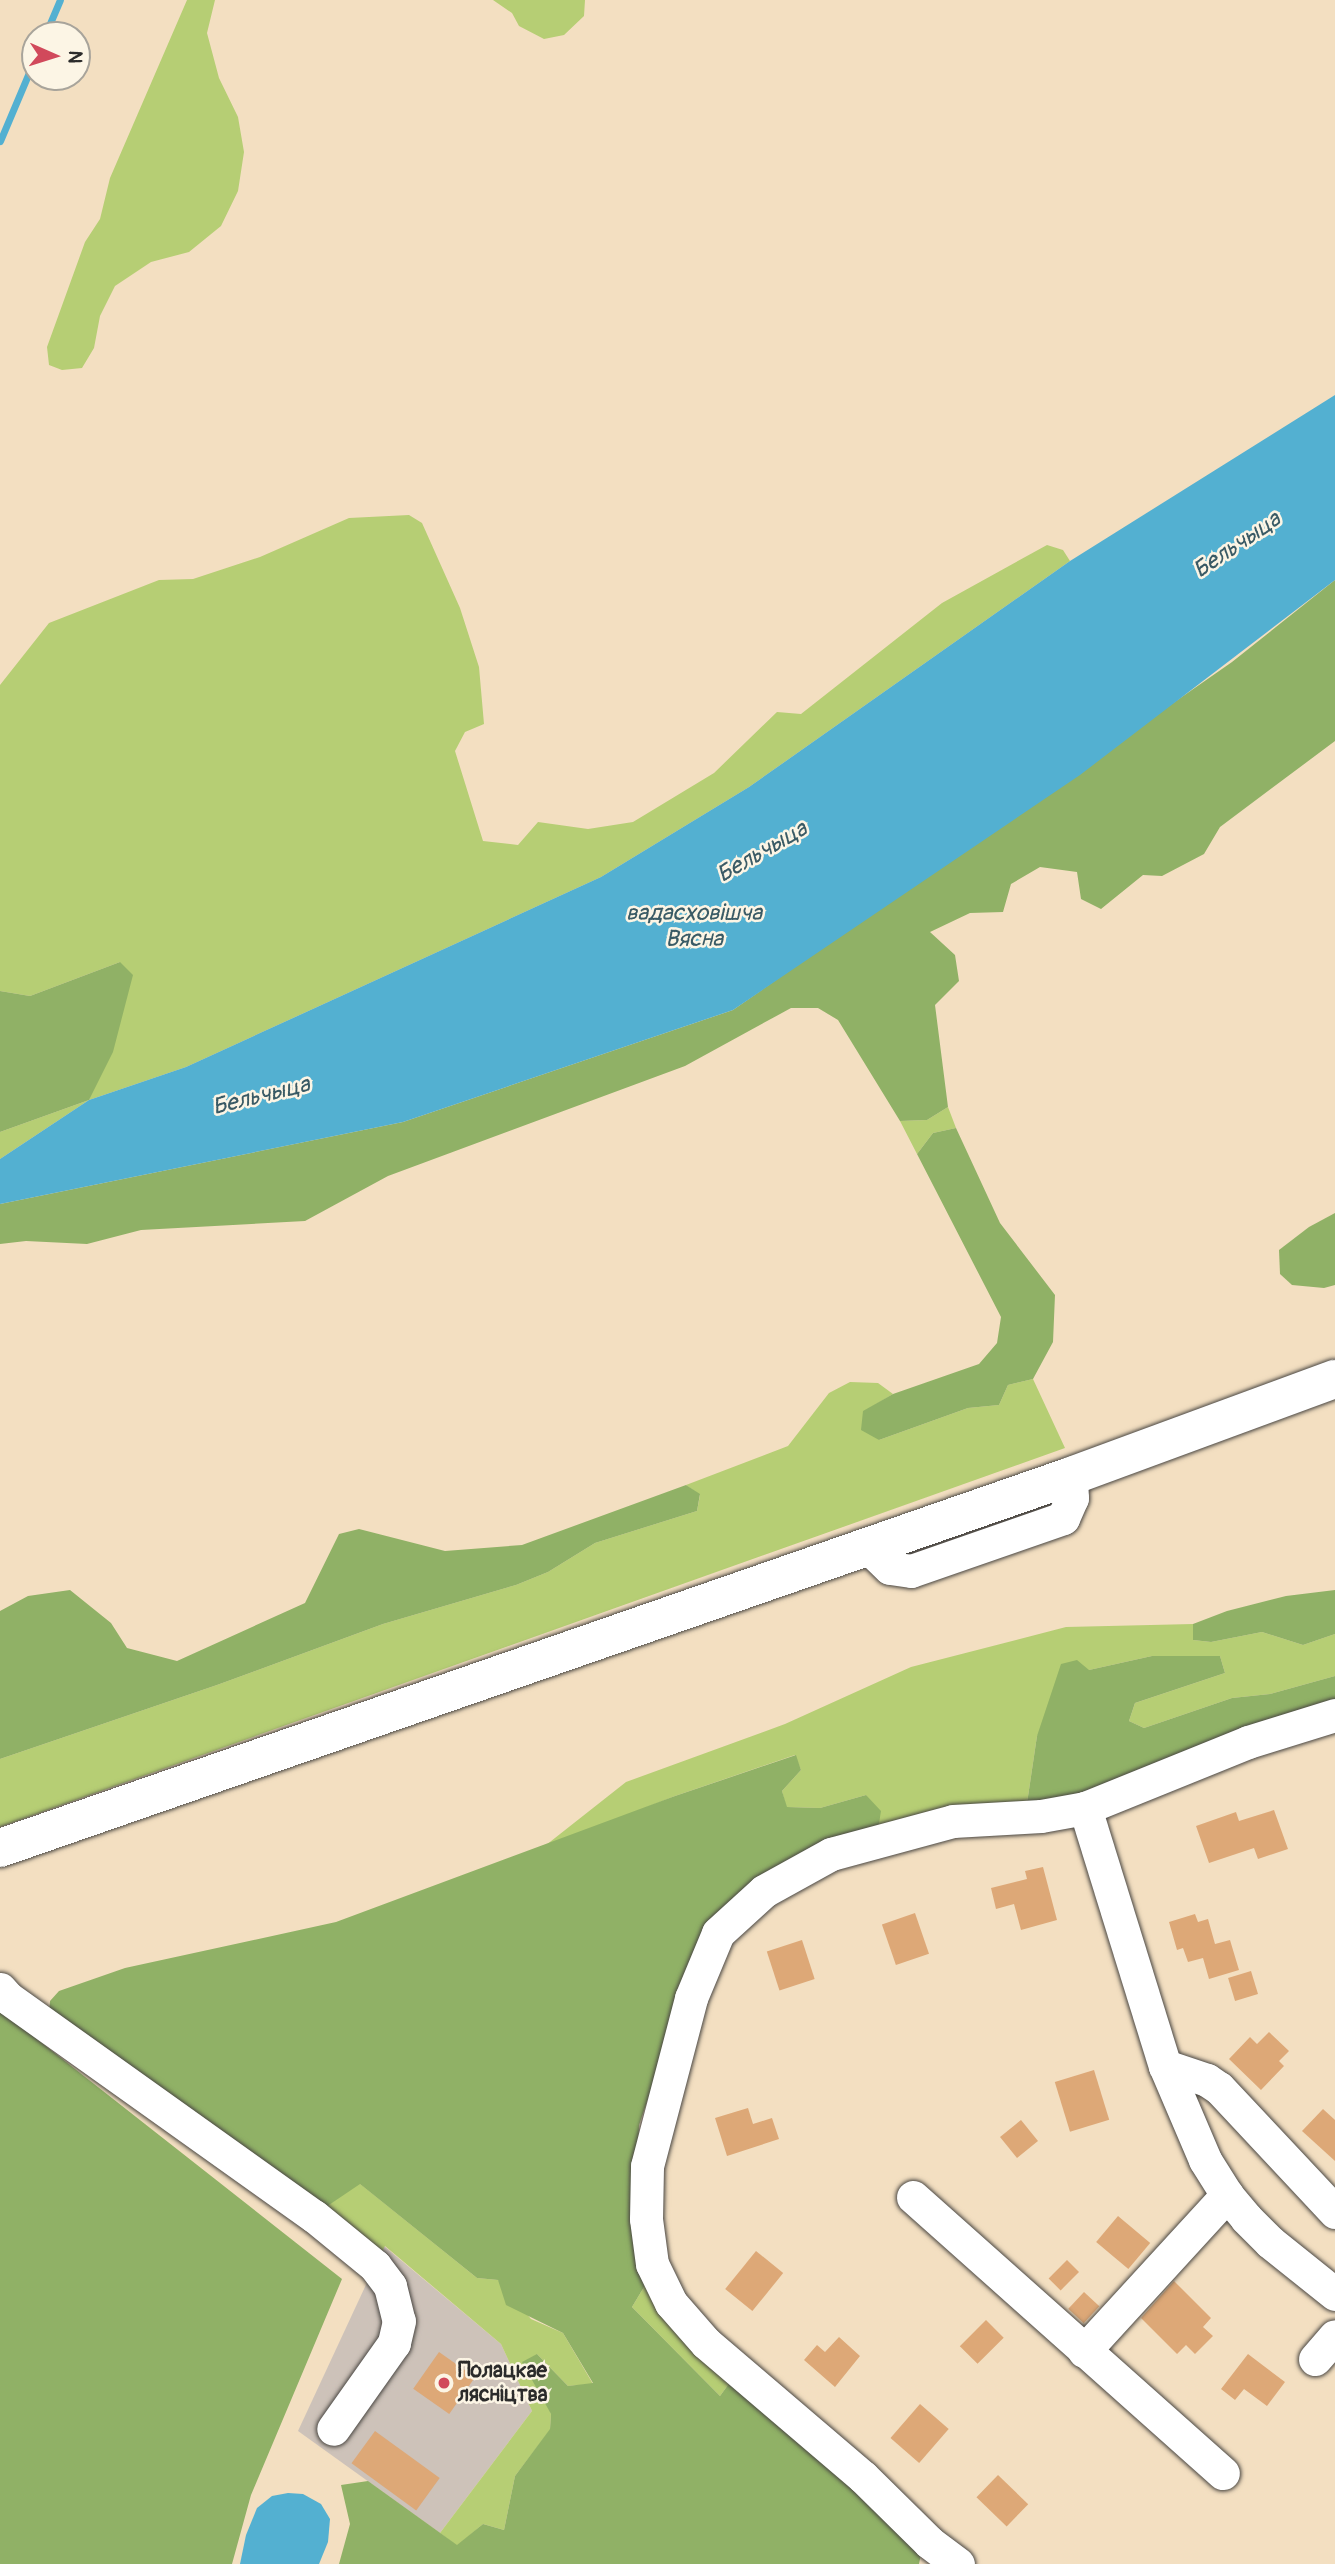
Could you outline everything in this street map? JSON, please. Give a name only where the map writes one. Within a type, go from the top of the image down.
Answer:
[{"type":"main road","points":[[0,1848],[1071,1476],[1335,1379]]},
{"type":"street","points":[[957,2564],[929,2542],[863,2477],[739,2374],[706,2343],[671,2303],[652,2264],[646,2218],[647,2166],[691,1998],[709,1955],[719,1933],[764,1891],[831,1854],[953,1821],[1041,1816],[1085,1808],[1248,1742],[1335,1715]]},
{"type":"street","points":[[1085,1808],[1165,2066],[1205,2160],[1227,2195],[1270,2242],[1335,2294]]},
{"type":"street","points":[[0,1989],[8,1998],[314,2216],[375,2266],[390,2286],[399,2321],[394,2343],[333,2429]]},
{"type":"street","points":[[1165,2066],[1208,2080],[1219,2088],[1335,2211]]},
{"type":"street","points":[[1084,2351],[1227,2195]]},
{"type":"street","points":[[913,2197],[1223,2473]]},
{"type":"shaded area","points":[[384,2246],[501,2344],[532,2411],[440,2533],[298,2431]]},
{"type":"green space","points":[[187,0],[215,0],[207,33],[219,78],[238,117],[244,152],[238,191],[221,226],[189,252],[151,262],[115,286],[100,316],[94,348],[82,368],[62,370],[49,365],[47,347],[85,242],[100,219],[110,178]]},
{"type":"green space","points":[[493,0],[585,0],[584,16],[564,35],[544,39],[519,26],[512,13]]},
{"type":"green space","points":[[409,515],[422,523],[460,608],[479,667],[484,724],[465,732],[455,751],[483,841],[518,845],[538,822],[588,829],[633,822],[714,773],[777,712],[801,714],[942,603],[1047,545],[1063,550],[1070,561],[749,787],[601,877],[186,1067],[89,1100],[120,962],[30,996],[0,991],[0,685],[49,623],[159,580],[193,579],[260,557],[349,518]]},
{"type":"green space","points":[[1335,580],[1335,741],[1220,827],[1204,854],[1162,876],[1143,875],[1101,909],[1081,899],[1077,872],[1040,867],[1011,884],[1003,912],[970,913],[930,932],[955,955],[959,981],[935,1005],[948,1107],[927,1120],[900,1121],[838,1020],[818,1008],[791,1008],[685,1066],[388,1176],[305,1221],[141,1230],[87,1244],[26,1241],[0,1244],[0,1204],[403,1122],[733,1010],[1232,662]]},
{"type":"green space","points":[[120,962],[133,975],[113,1052],[89,1100],[0,1132],[0,991],[30,996]]},
{"type":"green space","points":[[89,1100],[0,1159],[0,1132]]},
{"type":"green space","points":[[948,1107],[956,1128],[933,1133],[917,1154],[900,1121],[927,1120]]},
{"type":"green space","points":[[956,1128],[1000,1223],[1055,1295],[1053,1342],[1033,1379],[1008,1385],[999,1405],[968,1408],[879,1440],[861,1430],[863,1411],[893,1394],[979,1364],[997,1343],[1001,1317],[917,1154],[933,1133]]},
{"type":"green space","points":[[1335,1213],[1335,1285],[1324,1288],[1292,1285],[1280,1274],[1279,1250],[1309,1227]]},
{"type":"green space","points":[[1033,1379],[1065,1448],[0,1827],[0,1759],[217,1685],[383,1624],[516,1585],[548,1572],[595,1543],[697,1511],[700,1495],[686,1485],[788,1446],[829,1393],[850,1382],[878,1383],[893,1394],[863,1412],[879,1440],[968,1408],[999,1405],[1008,1385]]},
{"type":"green space","points":[[686,1485],[700,1494],[697,1511],[595,1543],[548,1572],[516,1585],[383,1624],[217,1685],[0,1759],[0,1611],[28,1596],[70,1590],[111,1623],[127,1648],[177,1661],[305,1603],[339,1534],[359,1529],[445,1551],[522,1545]]},
{"type":"green space","points":[[1335,1590],[1335,1634],[1303,1645],[1262,1632],[1211,1642],[1193,1640],[1193,1624],[1227,1611],[1286,1596]]},
{"type":"green space","points":[[1193,1624],[1193,1640],[1211,1642],[1262,1632],[1303,1645],[1335,1634],[1335,1676],[1270,1694],[1232,1698],[1144,1728],[1129,1721],[1135,1703],[1225,1673],[1220,1656],[1152,1656],[1089,1670],[1037,1736],[1026,1810],[878,1830],[866,1795],[820,1808],[786,1807],[782,1791],[801,1770],[795,1755],[675,1796],[541,1849],[626,1782],[785,1724],[911,1667],[1066,1627]]},
{"type":"green space","points":[[1152,1656],[1220,1656],[1225,1673],[1135,1703],[1129,1721],[1144,1728],[1232,1698],[1270,1694],[1335,1676],[1335,1707],[1083,1802],[1026,1810],[1037,1736],[1061,1664],[1077,1660],[1089,1670]]},
{"type":"green space","points":[[796,1755],[801,1770],[782,1791],[787,1807],[820,1808],[866,1795],[881,1811],[878,1830],[706,1930],[639,2125],[636,2232],[647,2282],[632,2307],[720,2396],[733,2378],[921,2554],[919,2564],[339,2564],[350,2524],[341,2485],[368,2481],[457,2545],[483,2524],[504,2530],[515,2476],[550,2429],[551,2414],[522,2362],[537,2354],[568,2386],[593,2383],[563,2333],[506,2305],[498,2280],[477,2278],[360,2184],[320,2211],[49,2016],[50,2001],[59,1991],[125,1968],[336,1922],[675,1796]]},
{"type":"green space","points":[[0,2010],[342,2279],[251,2495],[232,2564],[0,2564]]},
{"type":"green space","points":[[359,2183],[477,2278],[498,2280],[531,2319],[563,2333],[593,2384],[568,2386],[537,2354],[551,2414],[550,2430],[515,2476],[504,2530],[483,2524],[457,2546],[440,2533],[532,2411],[501,2344],[385,2246],[379,2257],[320,2211]]},
{"type":"green space","points":[[647,2282],[733,2378],[720,2396],[632,2307]]},
{"type":"water","name":"вадасховішча Вясна","points":[[1335,395],[1335,580],[1080,775],[733,1010],[403,1122],[0,1204],[0,1159],[89,1100],[186,1067],[601,877],[749,787],[1070,561]]},
{"type":"water","points":[[303,2494],[321,2504],[330,2519],[328,2542],[319,2564],[240,2564],[246,2535],[257,2508],[272,2496]]},
{"type":"building","points":[[1274,1810],[1288,1849],[1258,1859],[1254,1848],[1209,1863],[1196,1826],[1236,1812],[1239,1821]]},
{"type":"building","points":[[1043,1867],[1057,1920],[1021,1930],[1014,1904],[996,1909],[991,1888],[1027,1879],[1025,1871]]},
{"type":"building","points":[[915,1913],[929,1954],[896,1965],[882,1924]]},
{"type":"building","points":[[1195,1914],[1198,1922],[1208,1919],[1215,1944],[1230,1940],[1239,1970],[1209,1979],[1203,1958],[1188,1962],[1183,1948],[1177,1950],[1169,1922]]},
{"type":"building","points":[[802,1940],[815,1979],[779,1990],[767,1951]]},
{"type":"building","points":[[1251,1971],[1258,1994],[1235,2001],[1228,1978]]},
{"type":"building","points":[[1269,2032],[1289,2051],[1279,2061],[1284,2066],[1261,2090],[1229,2059],[1250,2037],[1257,2044]]},
{"type":"building","points":[[1094,2070],[1109,2120],[1070,2132],[1055,2082]]},
{"type":"building","points":[[748,2108],[753,2124],[772,2118],[779,2139],[727,2156],[715,2118]]},
{"type":"building","points":[[1323,2109],[1335,2120],[1335,2161],[1302,2131]]},
{"type":"building","points":[[1021,2120],[1038,2141],[1017,2158],[1000,2137]]},
{"type":"building","points":[[1118,2216],[1150,2243],[1128,2269],[1096,2242]]},
{"type":"building","points":[[756,2251],[783,2273],[752,2311],[725,2289]]},
{"type":"building","points":[[1067,2260],[1079,2272],[1061,2290],[1049,2278]]},
{"type":"building","points":[[1174,2281],[1211,2318],[1203,2327],[1213,2336],[1195,2354],[1186,2345],[1177,2354],[1141,2318]]},
{"type":"building","points":[[1084,2292],[1099,2306],[1084,2323],[1068,2309]]},
{"type":"building","points":[[986,2320],[1004,2338],[978,2364],[960,2346]]},
{"type":"building","points":[[839,2337],[860,2356],[835,2387],[804,2360],[817,2345],[825,2352]]},
{"type":"building","name":"Полацкае лясніцтва","points":[[439,2352],[475,2377],[449,2414],[413,2389]]},
{"type":"building","points":[[1248,2354],[1285,2382],[1267,2406],[1244,2389],[1235,2400],[1221,2389]]},
{"type":"building","points":[[920,2404],[949,2429],[919,2463],[890,2438]]},
{"type":"building","points":[[375,2431],[440,2478],[416,2510],[351,2463]]},
{"type":"building","points":[[998,2475],[1028,2504],[1007,2526],[976,2497]]},
{"type":"waterway","points":[[51,21],[60,0]]},
{"type":"waterway","points":[[0,141],[21,91]]},
{"type":"place","name":"Полацкае лясніцтва","points":[[444,2383]]},
{"type":"water label","name":"Бельчыца","points":[[1237,545]]},
{"type":"water label","name":"Бельчыца","points":[[762,852]]},
{"type":"water label","name":"Бельчыца","points":[[261,1096]]}]
